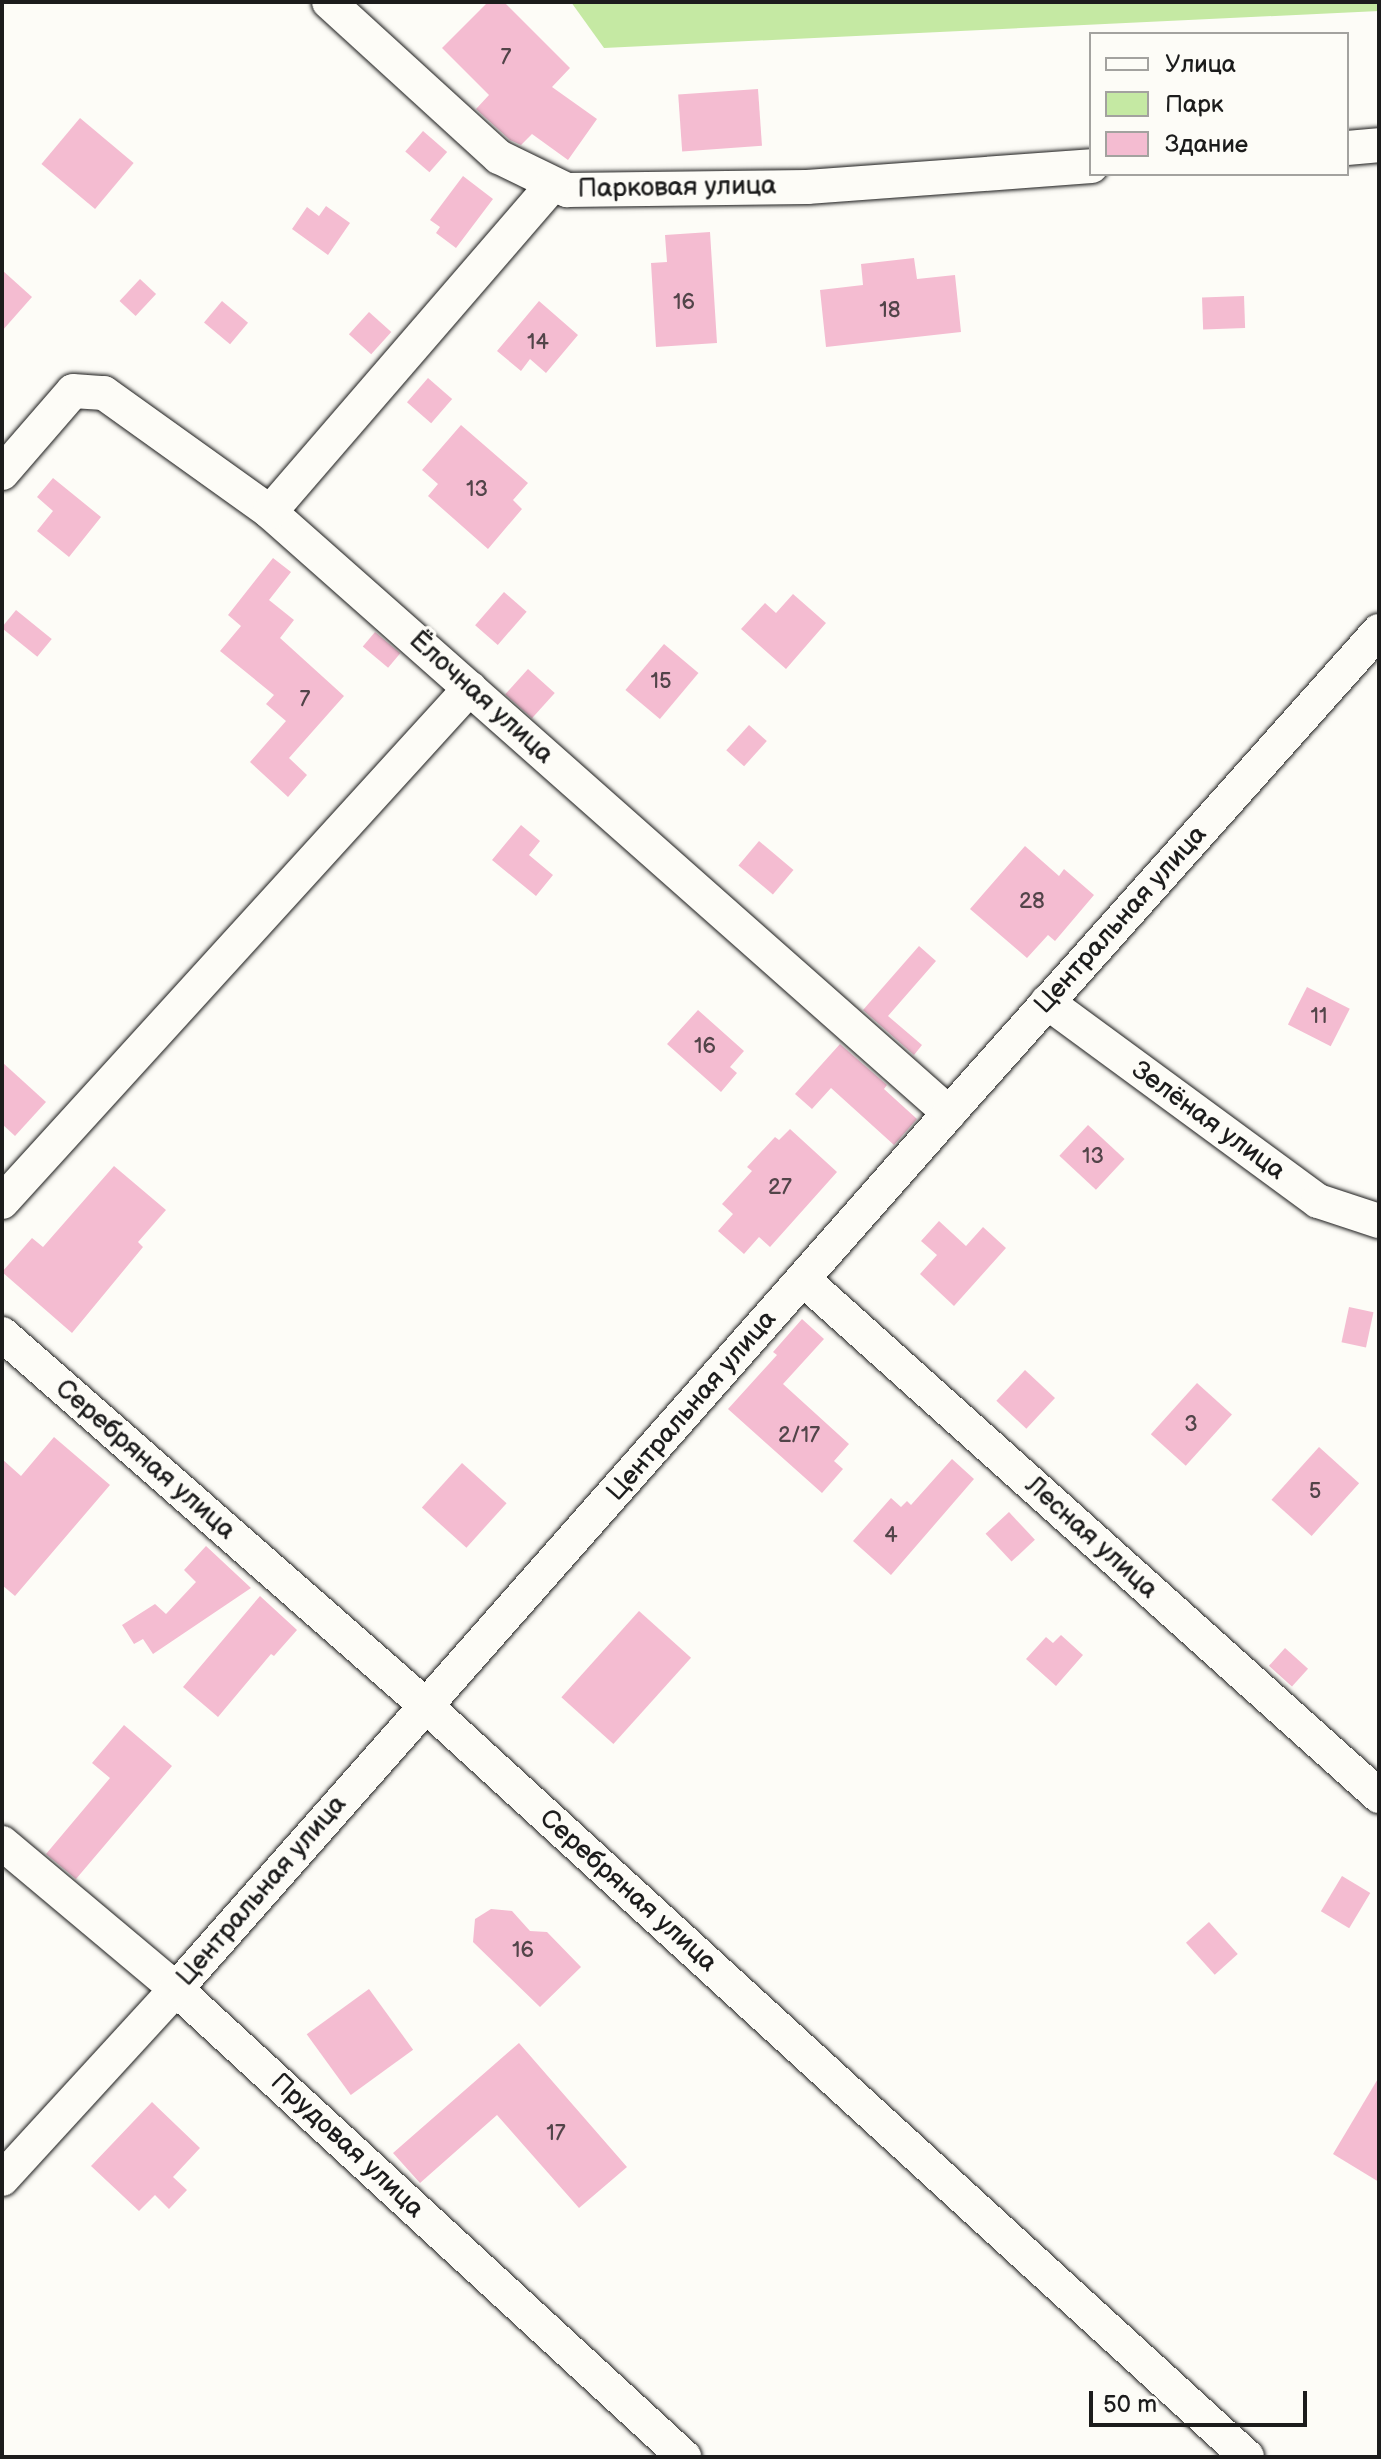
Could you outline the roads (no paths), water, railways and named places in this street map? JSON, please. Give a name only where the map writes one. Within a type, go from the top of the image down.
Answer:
[{"type":"street","name":"Парковая улица","points":[[329,2],[499,157],[567,190],[807,187],[1089,166]]},
{"type":"street","points":[[1349,148],[1379,145]]},
{"type":"street","points":[[270,512],[553,184]]},
{"type":"street","name":"Ёлочная улица","points":[[2,473],[73,391],[104,393],[270,512],[949,1113]]},
{"type":"street","name":"Центральная улица","points":[[2,2179],[176,1989],[1047,1002],[1379,631]]},
{"type":"street","points":[[2,1202],[470,688]]},
{"type":"street","name":"Зелёная улица","points":[[1047,1002],[1318,1201],[1379,1221]]},
{"type":"street","name":"Лесная улица","points":[[804,1280],[1379,1796]]},
{"type":"street","name":"Серебряная улица","points":[[2,1334],[425,1705],[1247,2457]]},
{"type":"street","name":"Прудовая улица","points":[[2,1843],[176,1989],[684,2457]]}]
